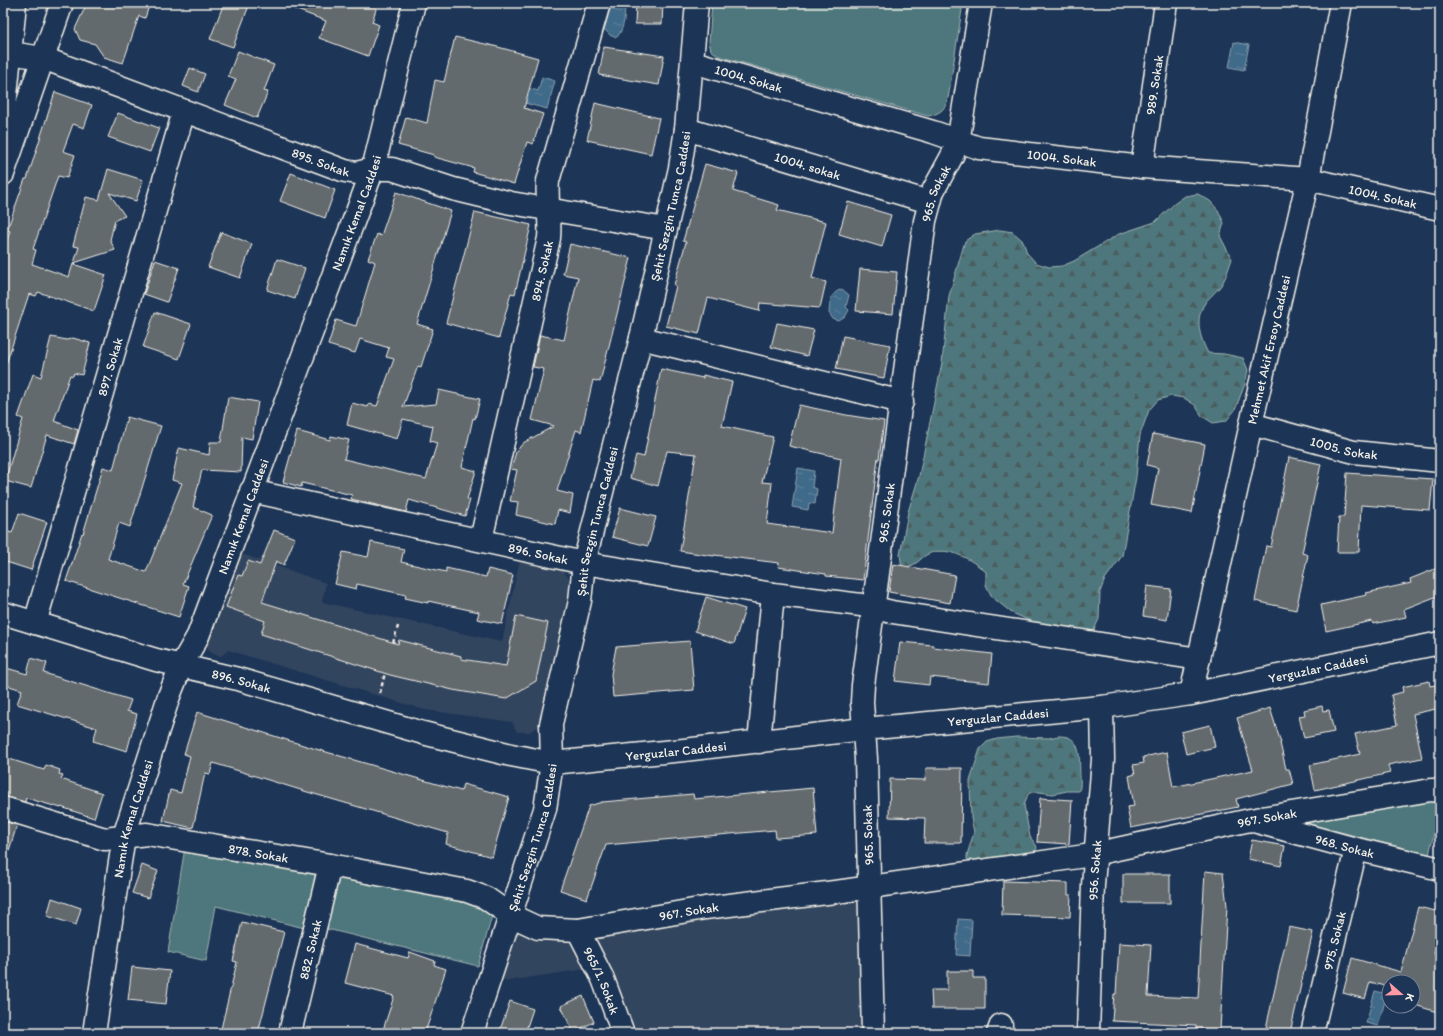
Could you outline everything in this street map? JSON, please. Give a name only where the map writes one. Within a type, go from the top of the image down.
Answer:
[{"type":"street","points":[[3,127],[5,81],[10,53],[14,3]]},
{"type":"street","points":[[3,174],[62,3]]},
{"type":"street","name":"Namık Kemal Caddesi","points":[[94,1033],[124,836],[169,696],[181,666],[198,636],[251,491],[373,169],[414,3]]},
{"type":"street","name":"894. Sokak","points":[[481,540],[549,238],[550,223],[546,195],[548,180],[599,3]]},
{"type":"street","name":"Şehit Sezgin Tunca Caddesi","points":[[472,1033],[546,809],[552,763],[551,724],[580,601],[584,563],[641,338],[680,168],[686,129],[697,3]]},
{"type":"street","name":"965. Sokak","points":[[873,1033],[866,759],[862,702],[863,691],[925,221],[933,191],[958,142],[981,3]]},
{"type":"street","name":"989. Sokak","points":[[1142,167],[1166,3]]},
{"type":"street","name":"Mehmet Akif Ersoy Caddesi","points":[[1191,694],[1251,424],[1308,180],[1341,3]]},
{"type":"street","name":"895. Sokak","points":[[10,53],[43,58],[345,171],[357,173],[373,169],[392,169],[453,189],[511,203],[666,229]]},
{"type":"street","name":"1004. Sokak","points":[[692,62],[933,132],[958,142],[979,148],[1142,167],[1308,180],[1440,209]]},
{"type":"street","name":"897. Sokak","points":[[35,623],[184,111]]},
{"type":"street","name":"1004. sokak","points":[[686,129],[929,202]]},
{"type":"street","points":[[641,338],[902,402]]},
{"type":"street","name":"1005. Sokak","points":[[1251,424],[1354,452],[1440,461]]},
{"type":"street","name":"896. Sokak","points":[[251,491],[584,563],[773,594],[861,605],[892,612],[1199,659]]},
{"type":"street","points":[[759,742],[773,594]]},
{"type":"street","name":"896. Sokak","points":[[3,612],[156,660],[252,683],[422,733],[511,755],[552,763]]},
{"type":"street","name":"Yerguzlar Caddesi","points":[[552,763],[759,742],[864,729],[1102,707],[1191,694],[1440,643]]},
{"type":"street","name":"956. Sokak","points":[[1088,1033],[1095,854],[1103,759],[1102,707]]},
{"type":"street","name":"967. Sokak","points":[[510,915],[538,928],[578,930],[705,908],[843,891],[1095,854],[1250,820],[1431,790],[1440,791]]},
{"type":"street","name":"878. Sokak","points":[[3,808],[105,839],[147,834],[330,865],[467,892],[486,898],[510,915]]},
{"type":"street","name":"968. Sokak","points":[[1250,820],[1440,869]]},
{"type":"street","name":"975. Sokak","points":[[1312,1033],[1356,848]]},
{"type":"street","name":"882. Sokak","points":[[290,1033],[330,865]]},
{"type":"street","name":"965/1. Sokak","points":[[578,930],[603,979],[623,1033]]},
{"type":"path","points":[[393,643],[398,626]]},
{"type":"path","points":[[380,693],[385,673]]},
{"type":"shaded area","points":[[239,553],[326,583],[322,602],[502,642],[520,559],[563,571],[571,581],[541,722],[538,727],[529,732],[517,732],[512,722],[425,710],[228,650],[221,656],[214,654],[209,651],[206,644]]},
{"type":"shaded area","points":[[878,874],[879,1030],[1078,1033],[620,1033],[593,968],[507,981],[500,978],[523,911],[533,917],[561,919],[638,909],[703,896]]},
{"type":"green space","points":[[712,3],[963,3],[947,103],[941,111],[928,116],[719,56],[711,50],[709,42]]},
{"type":"green space","points":[[1198,194],[1210,201],[1218,210],[1224,223],[1220,236],[1232,259],[1226,277],[1217,290],[1207,300],[1202,309],[1199,328],[1208,353],[1224,354],[1243,358],[1248,370],[1245,384],[1235,410],[1226,421],[1213,423],[1202,416],[1195,405],[1184,398],[1171,396],[1158,400],[1149,410],[1140,435],[1136,477],[1122,556],[1105,579],[1100,592],[1099,619],[1093,632],[1085,634],[1040,625],[1012,613],[992,597],[986,585],[986,572],[973,562],[958,554],[942,551],[934,552],[925,556],[913,565],[902,568],[900,555],[908,512],[919,476],[942,363],[949,296],[965,241],[975,234],[1000,230],[1013,232],[1023,241],[1027,253],[1036,263],[1049,267],[1062,266],[1074,261],[1119,234],[1155,222],[1185,196]]},
{"type":"green space","points":[[1058,736],[1072,739],[1076,743],[1079,755],[1080,787],[1079,791],[1067,791],[1053,794],[1032,792],[1028,794],[1024,805],[1030,837],[1037,848],[1034,854],[976,863],[967,859],[974,832],[971,818],[970,781],[980,749],[987,742],[997,739],[1016,737],[1049,738]]},
{"type":"green space","points":[[1440,796],[1440,807],[1429,855],[1305,823]]},
{"type":"green space","points":[[185,847],[314,871],[318,879],[304,928],[216,906],[206,961],[168,952]]},
{"type":"green space","points":[[338,878],[488,905],[493,912],[478,966],[323,928],[336,879]]},
{"type":"water","points":[[612,3],[624,3],[624,21],[617,37],[611,36],[604,29]]},
{"type":"water","points":[[1234,42],[1249,45],[1244,70],[1229,67]]},
{"type":"water","points":[[542,77],[555,81],[547,109],[517,101],[521,86],[538,91]]},
{"type":"water","points":[[842,289],[849,295],[846,307],[849,310],[845,317],[839,321],[833,319],[829,313],[832,296]]},
{"type":"water","points":[[798,468],[814,471],[812,487],[817,489],[815,504],[809,503],[808,510],[792,507]]},
{"type":"water","points":[[958,919],[972,920],[970,956],[956,955]]},
{"type":"water","points":[[1375,991],[1381,992],[1381,1014],[1378,1026],[1366,1023]]},
{"type":"building","points":[[87,3],[150,3],[145,18],[139,16],[123,63],[104,57],[95,44],[80,40],[75,29]]},
{"type":"building","points":[[224,3],[250,3],[233,47],[210,39]]},
{"type":"building","points":[[378,3],[372,22],[379,25],[368,56],[319,38],[326,21],[281,4]]},
{"type":"building","points":[[636,3],[663,3],[662,24],[635,24]]},
{"type":"building","points":[[455,37],[538,58],[524,108],[543,114],[533,144],[527,142],[514,184],[473,172],[474,168],[398,145],[406,117],[427,123],[435,80],[444,82]]},
{"type":"building","points":[[604,47],[664,56],[659,85],[599,75]]},
{"type":"building","points":[[238,51],[274,65],[264,91],[268,92],[257,118],[225,105],[236,79],[228,76]]},
{"type":"building","points":[[190,68],[205,74],[198,92],[183,86]]},
{"type":"building","points":[[55,92],[92,105],[84,128],[73,124],[63,151],[75,155],[67,178],[58,176],[33,249],[36,250],[32,264],[69,277],[73,264],[106,275],[94,311],[38,292],[36,296],[29,294],[6,364],[3,363],[3,251],[10,231],[7,230],[25,179],[27,179]]},
{"type":"building","points":[[595,103],[659,118],[651,154],[587,140]]},
{"type":"building","points":[[118,113],[159,128],[150,152],[108,137]]},
{"type":"building","points":[[705,164],[738,173],[733,191],[779,205],[777,210],[826,222],[812,278],[826,282],[820,308],[760,303],[759,311],[708,298],[699,334],[666,326],[676,286],[674,285],[686,242],[683,241]]},
{"type":"building","points":[[108,169],[143,180],[136,201],[109,193],[125,216],[115,220],[110,240],[115,250],[74,263],[79,247],[73,246],[86,197],[99,200]]},
{"type":"building","points":[[291,173],[335,190],[325,218],[280,201]]},
{"type":"building","points":[[396,192],[451,211],[417,324],[433,329],[421,367],[418,366],[403,407],[436,404],[439,390],[480,399],[475,419],[473,418],[462,467],[476,471],[467,499],[470,500],[465,516],[409,500],[406,512],[351,499],[352,495],[302,483],[301,487],[283,482],[297,431],[330,440],[331,436],[349,440],[344,459],[426,479],[437,443],[430,441],[433,426],[403,419],[397,439],[347,425],[352,403],[368,407],[369,404],[377,406],[394,359],[386,357],[389,348],[360,339],[355,353],[328,345],[336,320],[356,326],[375,262],[368,259],[377,234],[381,236]]},
{"type":"building","points":[[848,202],[891,215],[882,247],[839,234]]},
{"type":"building","points":[[475,212],[531,225],[515,294],[511,293],[499,338],[446,323]]},
{"type":"building","points":[[221,232],[252,244],[240,278],[208,267]]},
{"type":"building","points":[[570,244],[631,258],[600,382],[593,380],[581,432],[576,430],[557,491],[573,495],[570,513],[558,510],[555,524],[516,515],[518,502],[510,501],[517,470],[511,469],[516,452],[523,443],[554,426],[532,420],[544,369],[533,367],[540,335],[564,340],[578,277],[563,274]]},
{"type":"building","points":[[277,259],[305,268],[295,299],[267,290]]},
{"type":"building","points":[[155,260],[179,268],[167,302],[144,294]]},
{"type":"building","points":[[860,269],[897,272],[893,314],[856,311]]},
{"type":"building","points":[[155,312],[191,324],[179,359],[143,347]]},
{"type":"building","points":[[777,323],[814,330],[807,356],[771,347]]},
{"type":"building","points":[[843,336],[890,345],[884,378],[836,369]]},
{"type":"building","points":[[51,337],[67,340],[73,338],[90,343],[82,375],[74,373],[73,376],[70,375],[54,421],[78,430],[74,444],[47,435],[31,488],[5,481],[23,419],[18,417],[33,374],[41,377]]},
{"type":"building","points":[[661,369],[703,378],[703,375],[732,382],[722,426],[773,437],[762,482],[772,483],[767,524],[832,533],[841,458],[789,446],[799,405],[884,421],[863,580],[826,576],[826,574],[778,567],[779,563],[680,551],[696,454],[667,451],[658,486],[630,478],[636,455],[644,457]]},
{"type":"building","points":[[228,397],[258,402],[252,439],[242,437],[241,472],[202,470],[193,507],[212,515],[183,584],[189,586],[179,617],[66,581],[82,533],[83,534],[103,467],[113,470],[127,417],[161,426],[130,527],[119,523],[108,559],[146,572],[182,483],[172,480],[179,448],[209,455],[210,442],[221,442]]},
{"type":"building","points":[[1153,434],[1205,444],[1192,513],[1151,505],[1158,468],[1147,465]]},
{"type":"building","points":[[1289,457],[1321,464],[1302,553],[1308,555],[1296,610],[1255,601],[1266,546],[1271,547]]},
{"type":"building","points":[[1347,473],[1433,479],[1430,510],[1361,505],[1359,552],[1337,552],[1339,517],[1344,517]]},
{"type":"building","points":[[620,508],[656,517],[648,546],[612,537]]},
{"type":"building","points":[[19,513],[47,522],[31,570],[3,561],[3,530],[12,533]]},
{"type":"building","points":[[274,530],[295,538],[284,565],[276,561],[262,602],[398,644],[399,640],[461,656],[461,659],[506,666],[516,616],[548,623],[536,681],[506,699],[453,690],[390,675],[261,634],[265,621],[226,607],[238,575],[242,576],[248,561],[260,565]]},
{"type":"building","points":[[371,542],[404,549],[401,562],[446,572],[446,568],[486,577],[488,569],[513,575],[502,624],[477,619],[479,612],[428,601],[428,603],[405,598],[406,595],[357,584],[356,589],[335,584],[343,552],[368,557]]},
{"type":"building","points":[[893,564],[955,575],[950,603],[889,592]]},
{"type":"building","points":[[1440,567],[1440,595],[1404,609],[1406,617],[1373,624],[1372,621],[1326,631],[1321,605],[1367,595],[1366,593],[1411,583],[1410,579]]},
{"type":"building","points":[[1147,586],[1171,589],[1167,620],[1143,616]]},
{"type":"building","points":[[706,597],[745,609],[734,644],[695,631]]},
{"type":"building","points":[[690,641],[694,690],[613,697],[611,674],[616,647]]},
{"type":"building","points":[[900,642],[933,645],[933,647],[992,654],[989,683],[930,677],[929,685],[895,681]]},
{"type":"building","points":[[31,658],[47,663],[44,673],[131,700],[127,711],[137,714],[127,751],[93,741],[97,728],[17,704],[22,690],[3,684],[3,667],[27,674]]},
{"type":"building","points":[[1429,681],[1430,686],[1440,684],[1440,708],[1413,714],[1422,758],[1388,765],[1390,773],[1315,790],[1310,765],[1360,754],[1355,734],[1397,725],[1391,695],[1403,692],[1402,687]]},
{"type":"building","points":[[1322,706],[1323,711],[1329,710],[1334,732],[1304,738],[1299,716],[1305,715],[1304,710]]},
{"type":"building","points":[[1270,708],[1281,743],[1286,769],[1289,769],[1293,784],[1236,799],[1238,807],[1131,828],[1127,807],[1134,806],[1129,776],[1135,774],[1133,765],[1144,763],[1143,757],[1167,752],[1173,787],[1253,770],[1237,718]]},
{"type":"building","points":[[197,712],[316,749],[461,791],[463,784],[509,797],[492,857],[446,844],[448,833],[213,763],[210,774],[205,773],[193,828],[163,821],[170,790],[181,793],[190,756],[184,754]]},
{"type":"building","points":[[1210,725],[1215,747],[1186,754],[1181,732]]},
{"type":"building","points":[[3,757],[44,770],[46,765],[60,770],[59,774],[63,775],[61,779],[102,793],[94,818],[61,807],[26,798],[25,802],[3,796]]},
{"type":"building","points":[[926,768],[962,768],[961,843],[924,843],[925,818],[889,817],[890,779],[925,780]]},
{"type":"building","points":[[813,788],[817,835],[776,838],[775,830],[606,845],[587,899],[560,890],[589,806],[602,802],[693,794],[694,799]]},
{"type":"building","points":[[1040,798],[1072,800],[1069,844],[1037,842]]},
{"type":"building","points":[[3,821],[17,825],[6,860],[3,860]]},
{"type":"building","points":[[1252,840],[1285,846],[1281,866],[1248,859]]},
{"type":"building","points":[[142,865],[158,871],[148,898],[132,893]]},
{"type":"building","points":[[1205,871],[1223,873],[1227,906],[1220,1030],[1196,1029],[1196,1025],[1112,1021],[1114,994],[1116,994],[1119,943],[1151,945],[1148,996],[1198,998]]},
{"type":"building","points":[[1123,874],[1170,874],[1170,903],[1123,903]]},
{"type":"building","points":[[1003,881],[1068,883],[1068,895],[1071,895],[1070,917],[1002,915]]},
{"type":"building","points":[[52,898],[81,908],[76,925],[47,916]]},
{"type":"building","points":[[1418,907],[1440,912],[1436,927],[1440,928],[1440,930],[1434,954],[1440,954],[1440,1013],[1421,1007],[1421,974],[1381,974],[1381,985],[1370,982],[1365,999],[1343,993],[1352,958],[1401,972]]},
{"type":"building","points":[[242,922],[284,932],[258,1033],[220,1033],[237,962],[233,961]]},
{"type":"building","points":[[1289,927],[1313,932],[1290,1033],[1286,1033],[1266,1028]]},
{"type":"building","points":[[355,944],[408,958],[410,952],[435,961],[434,965],[446,969],[425,1033],[382,1033],[394,996],[345,983]]},
{"type":"building","points":[[132,967],[170,971],[166,1004],[128,1000]]},
{"type":"building","points":[[947,971],[973,971],[973,978],[985,978],[985,1009],[932,1009],[931,990],[947,990]]},
{"type":"building","points":[[583,996],[594,1022],[573,1032],[561,1006]]},
{"type":"building","points":[[510,1001],[533,1009],[525,1033],[499,1033]]}]
